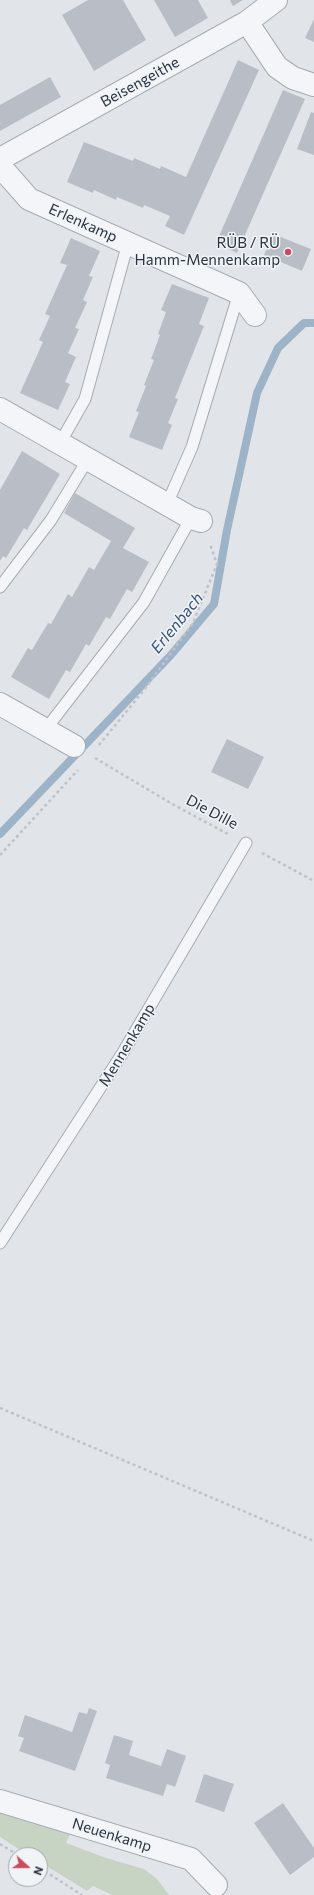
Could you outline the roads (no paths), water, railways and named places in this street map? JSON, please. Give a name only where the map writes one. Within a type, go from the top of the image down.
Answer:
[{"type":"street","name":"Beisengeithe","points":[[0,159],[247,22],[276,0]]},
{"type":"street","points":[[247,22],[277,67],[293,78],[314,85]]},
{"type":"street","name":"Erlenkamp","points":[[0,166],[29,199],[239,293],[255,315]]},
{"type":"street","points":[[0,409],[196,519]]},
{"type":"street","points":[[0,704],[74,746]]},
{"type":"street","name":"Neuenkamp","points":[[0,1801],[191,1859],[216,1885]]},
{"type":"lane","points":[[60,443],[86,399],[128,243]]},
{"type":"lane","points":[[167,504],[192,447],[239,293]]},
{"type":"lane","points":[[0,587],[51,520],[88,459]]},
{"type":"lane","points":[[46,729],[144,602],[196,519]]},
{"type":"lane","name":"Mennenkamp","points":[[0,1243],[122,1054],[246,843]]},
{"type":"waterway","name":"Erlenbach","points":[[0,834],[171,655],[214,604],[227,530],[257,393],[278,348],[304,323],[314,323]]},
{"type":"place","name":"RÜB / RÜ Hamm-Mennenkamp","points":[[288,252]]}]
